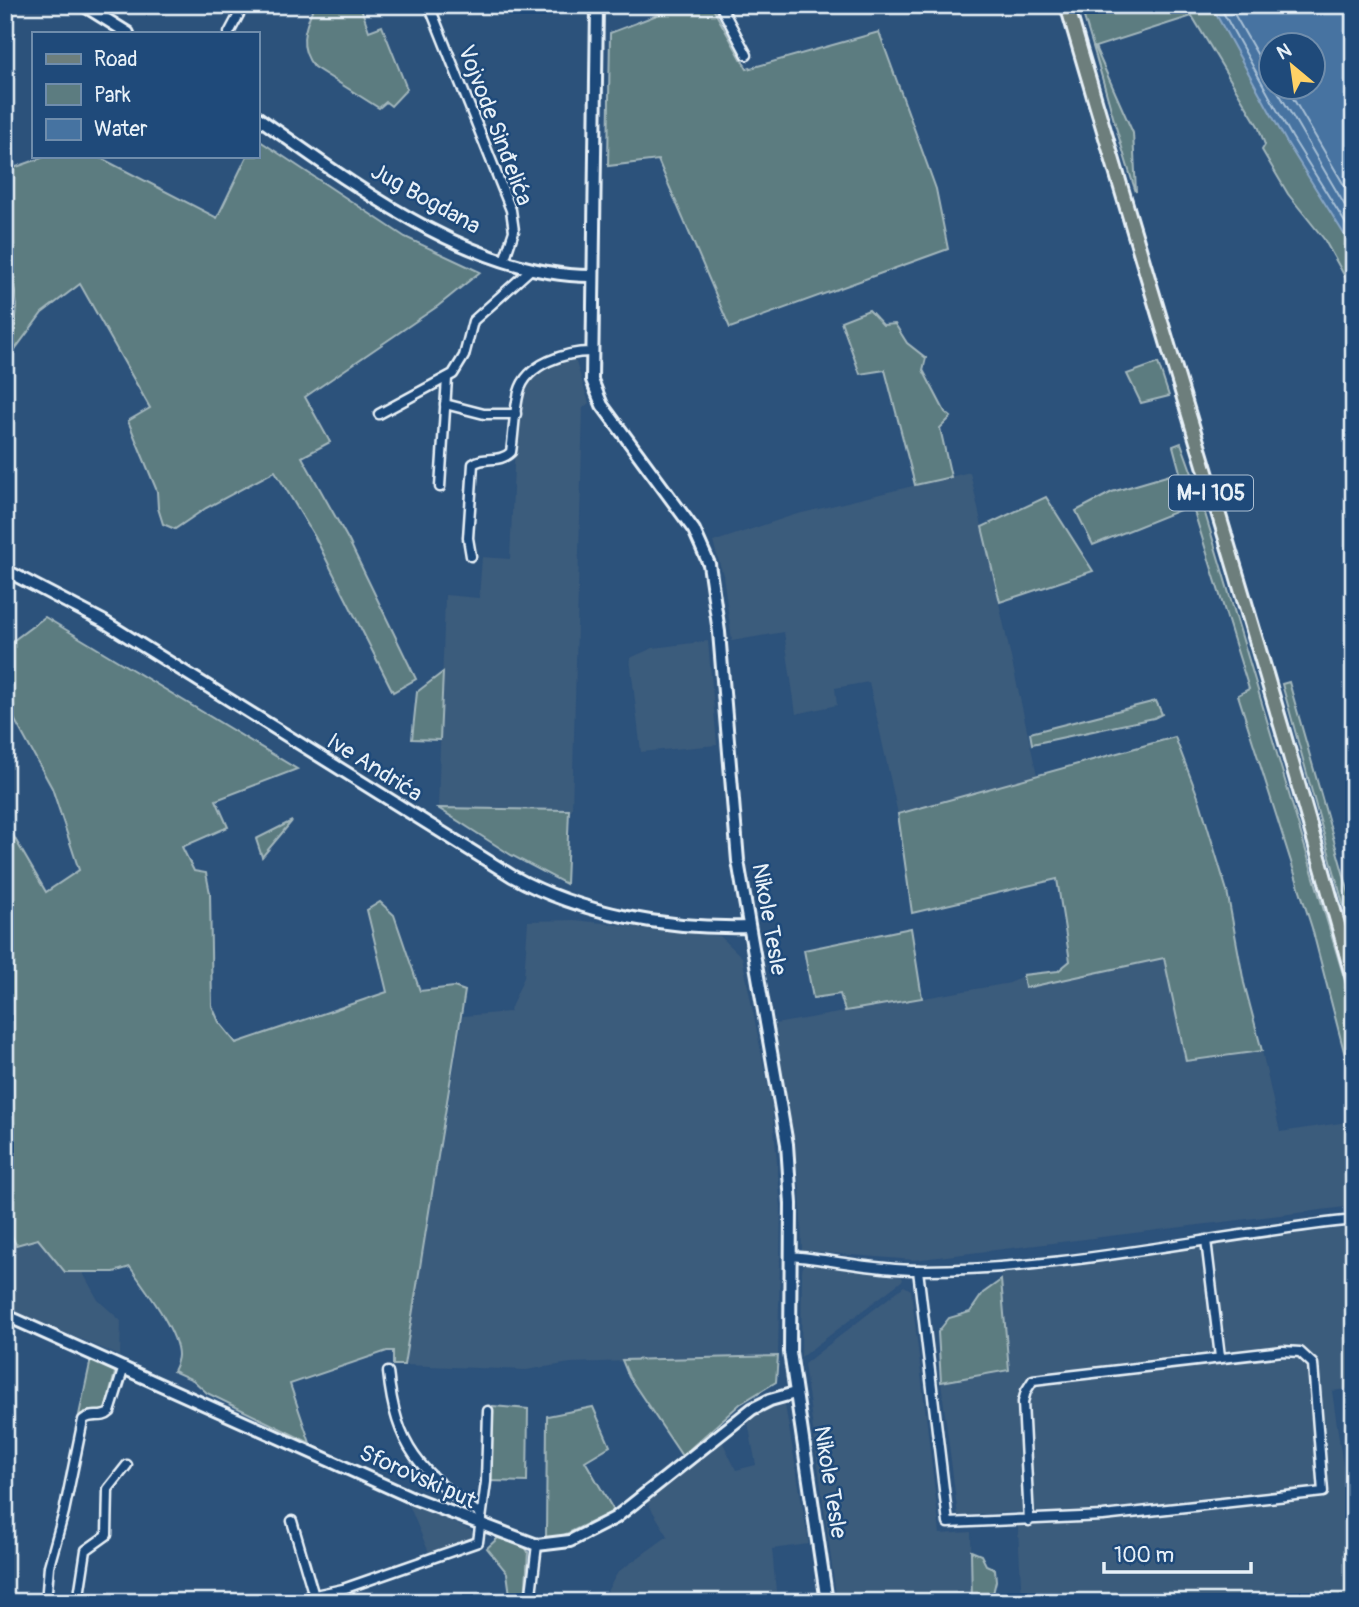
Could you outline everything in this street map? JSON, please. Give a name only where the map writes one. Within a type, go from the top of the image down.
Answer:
[{"type":"main road","name":"M-I 105","points":[[1067,5],[1121,196],[1293,760],[1354,982]]},
{"type":"street","points":[[83,5],[126,32]]},
{"type":"street","points":[[230,32],[244,5]]},
{"type":"street","name":"Vojvode Sinđelića","points":[[429,5],[511,210],[514,232],[504,261]]},
{"type":"street","name":"Nikole Tesle","points":[[597,5],[591,276],[592,380],[597,396],[682,512],[704,548],[709,564],[719,632],[737,850],[778,1077],[787,1144],[791,1256],[790,1352],[827,1602]]},
{"type":"street","points":[[720,5],[747,55]]},
{"type":"street","name":"Jug Bogdana","points":[[259,118],[409,216],[452,239],[504,261],[531,269],[567,276],[591,276]]},
{"type":"street","points":[[379,414],[447,378],[464,356],[473,321],[531,269]]},
{"type":"street","points":[[5,293],[9,323],[5,354]]},
{"type":"street","points":[[471,556],[468,538],[472,469],[481,459],[501,459],[511,452],[519,391],[531,375],[560,355],[591,352]]},
{"type":"street","points":[[440,487],[447,378]]},
{"type":"street","points":[[445,404],[484,414],[516,414]]},
{"type":"street","name":"Ive Andrića","points":[[5,570],[103,621],[512,876],[554,898],[574,905],[668,923],[749,927]]},
{"type":"street","points":[[791,1256],[866,1267],[918,1270],[996,1267],[1354,1220]]},
{"type":"street","points":[[1206,1240],[1220,1357]]},
{"type":"street","points":[[918,1270],[948,1523],[1029,1521],[1323,1492],[1313,1364],[1300,1352],[1283,1351],[1033,1380],[1023,1402],[1029,1521]]},
{"type":"street","name":"Sforovski put","points":[[5,1315],[537,1545],[570,1541],[615,1518],[752,1409],[770,1400],[795,1393]]},
{"type":"street","points":[[46,1602],[49,1566],[64,1512],[83,1420],[90,1415],[103,1417],[110,1412],[124,1367]]},
{"type":"street","points":[[388,1372],[395,1417],[408,1447],[447,1491],[480,1520]]},
{"type":"street","points":[[282,1602],[343,1590],[475,1545],[480,1539],[486,1482],[488,1411]]},
{"type":"street","points":[[78,1602],[86,1550],[107,1535],[108,1489],[127,1465]]},
{"type":"street","points":[[292,1521],[314,1596]]},
{"type":"street","points":[[530,1602],[531,1572],[537,1545]]},
{"type":"shaded area","points":[[574,356],[589,403],[583,408],[572,810],[438,808],[445,595],[479,598],[482,557],[510,559],[515,443],[523,393],[534,376],[560,359]]},
{"type":"shaded area","points":[[970,472],[1037,775],[898,814],[869,682],[835,688],[837,705],[796,714],[784,632],[732,641],[723,575],[713,542],[794,515]]},
{"type":"shaded area","points":[[708,641],[717,745],[641,752],[630,658],[653,648]]},
{"type":"shaded area","points":[[575,920],[720,936],[742,957],[772,1106],[781,1208],[778,1356],[571,1363],[526,1370],[404,1365],[463,1016],[509,1012],[524,977],[528,921]]},
{"type":"shaded area","points":[[1165,957],[1186,1061],[1262,1051],[1280,1132],[1354,1121],[1354,1206],[914,1260],[802,1251],[800,1189],[775,1024],[1010,983],[1023,975],[1025,988]]},
{"type":"shaded area","points":[[1354,1227],[1354,1388],[1332,1391],[1354,1541],[1354,1602],[1022,1602],[1017,1512],[958,1516],[941,1382],[1009,1370],[1000,1269]]},
{"type":"shaded area","points":[[38,1239],[64,1271],[83,1273],[98,1300],[121,1321],[120,1356],[14,1311],[5,1289],[5,1254],[16,1245]]},
{"type":"shaded area","points":[[809,1262],[902,1277],[903,1280],[801,1357],[802,1271],[803,1265]]},
{"type":"shaded area","points":[[904,1286],[911,1290],[940,1534],[971,1532],[972,1602],[837,1602],[804,1364]]},
{"type":"shaded area","points":[[785,1405],[809,1544],[772,1549],[777,1602],[601,1602],[618,1572],[668,1536],[647,1502],[723,1443],[736,1470],[756,1465],[748,1422],[761,1411]]},
{"type":"shaded area","points":[[409,1505],[422,1508],[472,1531],[472,1538],[430,1555]]},
{"type":"green space","points":[[314,5],[360,5],[369,31],[382,26],[407,89],[391,106],[386,102],[379,108],[314,67],[306,52],[304,37]]},
{"type":"green space","points":[[683,5],[711,5],[747,69],[879,32],[936,189],[948,249],[730,328],[658,160],[608,166],[610,33]]},
{"type":"green space","points":[[1080,5],[1211,5],[1258,86],[1258,102],[1268,102],[1354,250],[1354,293],[1324,239],[1288,194],[1262,150],[1265,145],[1258,126],[1192,16],[1095,47],[1133,133],[1136,192]]},
{"type":"green space","points":[[259,140],[405,237],[480,272],[438,306],[305,397],[330,442],[302,457],[349,541],[416,679],[393,692],[315,537],[275,471],[206,508],[175,529],[163,524],[157,491],[128,421],[150,408],[80,284],[42,313],[13,352],[17,306],[5,230],[5,171],[41,158],[101,158],[217,218],[246,158],[259,158]]},
{"type":"green space","points":[[869,310],[883,325],[895,324],[907,343],[926,358],[923,370],[945,412],[951,417],[940,428],[951,477],[915,485],[885,370],[860,374],[841,321]]},
{"type":"green space","points":[[1158,363],[1169,396],[1141,403],[1127,374]]},
{"type":"green space","points":[[1181,443],[1198,490],[1354,1011],[1354,1090],[1312,928],[1238,695],[1249,689],[1192,505],[1093,545],[1076,511],[1112,492],[1180,472],[1173,446]]},
{"type":"green space","points":[[1046,497],[1093,571],[1000,602],[982,527]]},
{"type":"green space","points":[[45,617],[297,769],[216,800],[228,827],[182,847],[194,871],[206,873],[210,893],[212,1006],[219,1022],[236,1043],[387,992],[367,910],[380,902],[394,915],[420,991],[454,987],[465,991],[404,1365],[393,1365],[393,1351],[387,1351],[290,1384],[310,1443],[207,1393],[193,1380],[173,1371],[178,1355],[177,1345],[159,1310],[130,1267],[114,1272],[65,1272],[38,1239],[16,1245],[5,1220],[5,1064],[9,1047],[5,1037],[5,834],[11,832],[46,892],[79,870],[52,788],[5,702],[5,641],[14,640]]},
{"type":"green space","points":[[443,672],[440,740],[412,739],[417,692]]},
{"type":"green space","points":[[1289,682],[1354,911],[1354,943],[1282,684]]},
{"type":"green space","points":[[1156,701],[1162,714],[1154,718],[1032,744],[1030,733]]},
{"type":"green space","points":[[1175,737],[1200,802],[1227,891],[1244,983],[1262,1051],[1186,1061],[1164,958],[1025,988],[1023,975],[1058,971],[1070,961],[1057,879],[912,913],[898,814]]},
{"type":"green space","points":[[438,808],[569,810],[566,884],[511,855]]},
{"type":"green space","points":[[292,821],[262,857],[256,839]]},
{"type":"green space","points":[[911,928],[922,998],[845,1011],[840,994],[813,998],[804,950]]},
{"type":"green space","points":[[1001,1280],[1009,1370],[941,1382],[938,1332],[949,1318],[970,1312],[983,1293]]},
{"type":"green space","points":[[778,1356],[776,1382],[740,1404],[682,1456],[629,1377],[622,1360]]},
{"type":"green space","points":[[91,1359],[116,1369],[105,1411],[89,1411],[79,1415]]},
{"type":"green space","points":[[493,1406],[528,1409],[527,1482],[490,1481]]},
{"type":"green space","points":[[593,1407],[610,1446],[585,1461],[614,1511],[562,1536],[546,1538],[547,1416]]},
{"type":"green space","points":[[498,1538],[525,1547],[528,1552],[525,1602],[511,1602],[507,1573],[487,1548]]},
{"type":"green space","points":[[971,1551],[981,1555],[986,1565],[995,1569],[996,1581],[991,1602],[972,1602]]},
{"type":"water","points":[[1211,5],[1352,5],[1354,250],[1264,102],[1328,102],[1328,32],[1258,32],[1258,90]]}]
